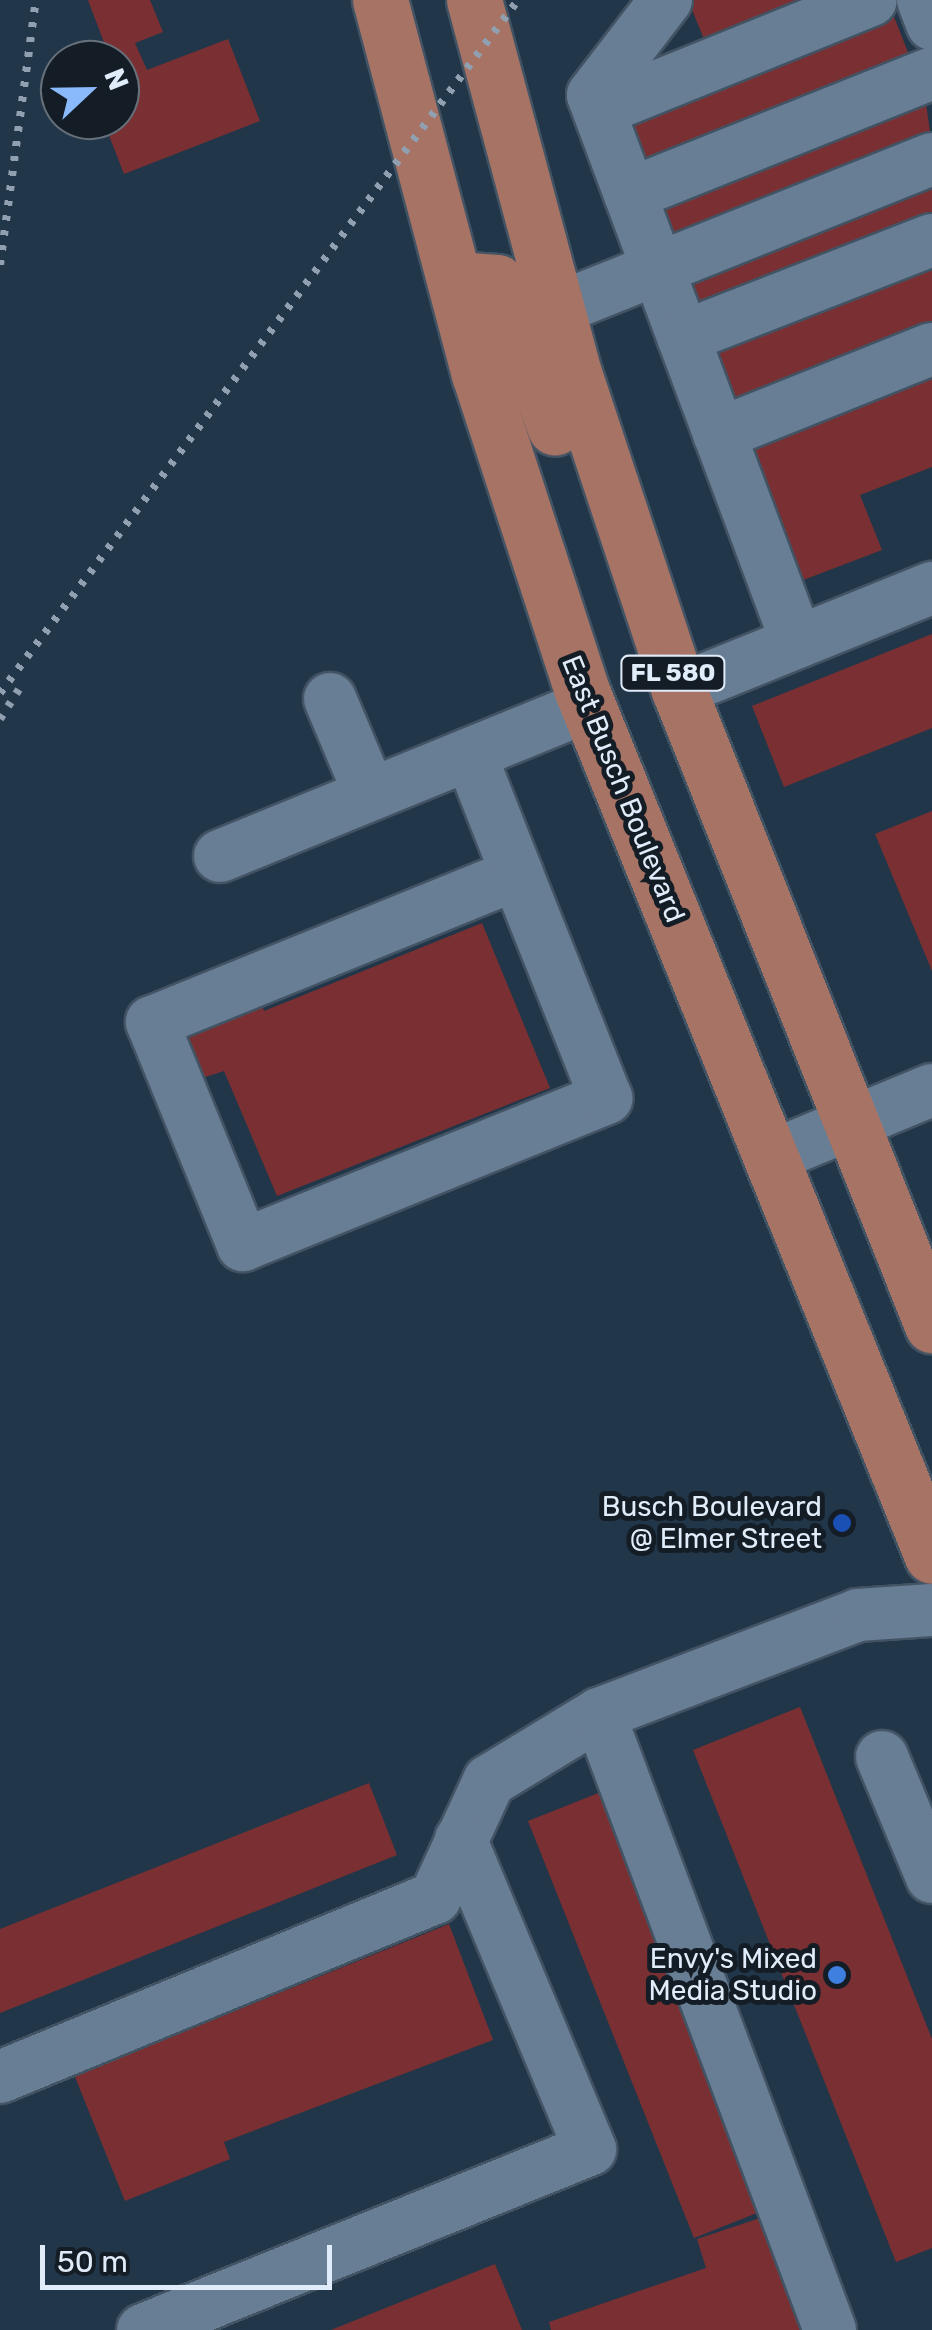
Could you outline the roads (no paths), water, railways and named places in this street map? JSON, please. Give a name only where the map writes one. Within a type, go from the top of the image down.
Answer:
[{"type":"main road","name":"East Busch Boulevard","points":[[380,0],[479,374],[588,706],[932,1556]]},
{"type":"main road","name":"FL 580","points":[[474,0],[556,309],[678,690],[932,1325]]},
{"type":"main road","points":[[455,278],[497,282],[506,290],[601,557],[616,576],[646,590]]},
{"type":"street","points":[[666,0],[592,95],[797,642]]},
{"type":"street","points":[[598,110],[871,0]]},
{"type":"street","points":[[922,0],[932,24]]},
{"type":"street","points":[[630,194],[932,73]]},
{"type":"street","points":[[556,309],[932,159]]},
{"type":"street","points":[[683,337],[932,240]]},
{"type":"street","points":[[719,434],[932,349]]},
{"type":"street","points":[[678,690],[932,588]]},
{"type":"street","points":[[330,699],[370,794]]},
{"type":"street","points":[[220,856],[588,706]]},
{"type":"street","points":[[470,754],[606,1098],[243,1245],[152,1022],[517,874]]},
{"type":"street","points":[[770,1157],[932,1090]]},
{"type":"street","points":[[0,2077],[435,1898],[489,1781],[599,1714],[858,1615],[932,1610]]},
{"type":"street","points":[[599,1714],[830,2330]]},
{"type":"street","points":[[882,1758],[932,1877]]},
{"type":"street","points":[[143,2330],[590,2150],[462,1840]]},
{"type":"railway","points":[[0,265],[36,0]]},
{"type":"railway","points":[[0,693],[518,0]]},
{"type":"railway","points":[[0,719],[23,683]]},
{"type":"place","name":"Busch Boulevard @ Elmer Street","points":[[842,1523]]},
{"type":"place","name":"Envy's Mixed Media Studio","points":[[837,1975]]}]
